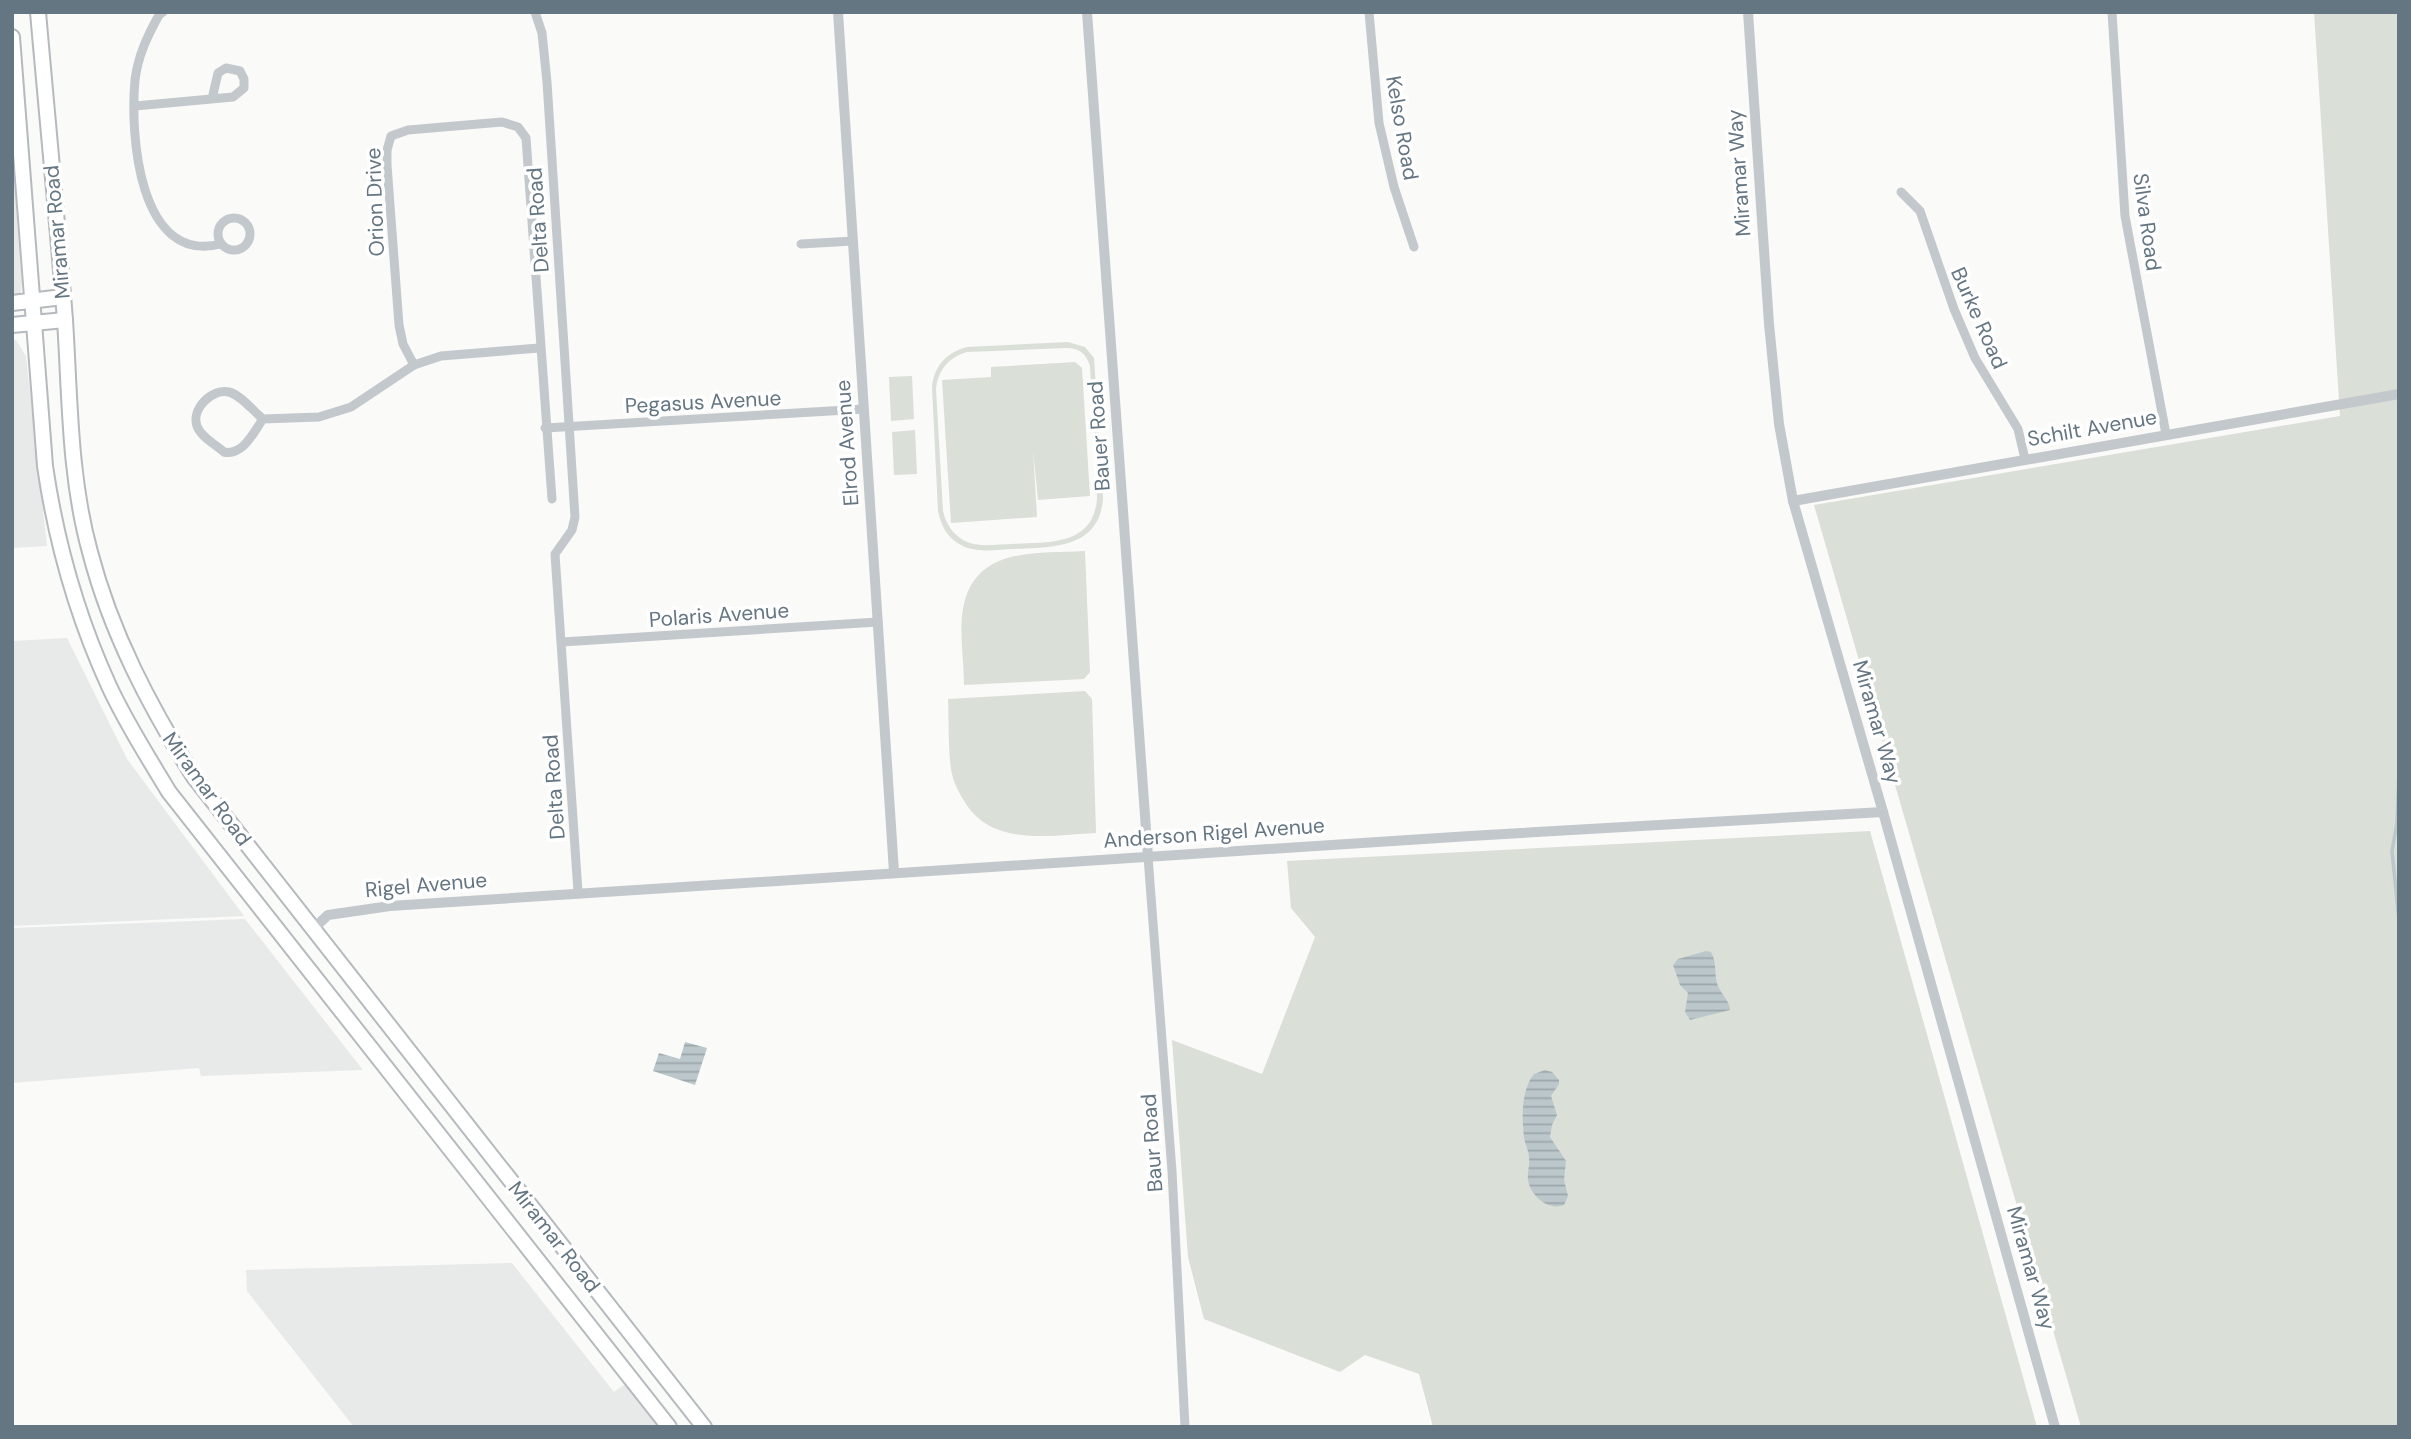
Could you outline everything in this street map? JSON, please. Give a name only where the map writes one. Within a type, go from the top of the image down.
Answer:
[{"type":"main road","name":"Miramar Road","points":[[38,12],[65,320],[73,463],[79,505],[90,552],[114,625],[159,722],[194,777],[704,1427]]},
{"type":"main road","name":"Miramar Road","points":[[12,37],[45,466],[51,510],[62,560],[108,685],[169,792],[203,837],[290,943],[669,1427]]},
{"type":"main road","points":[[12,303],[63,297]]},
{"type":"main road","points":[[12,325],[65,320]]},
{"type":"street","points":[[163,12],[143,44],[135,79],[138,168],[155,215],[170,233],[189,244],[220,244]]},
{"type":"street","name":"Delta Road","points":[[535,12],[542,33],[547,82],[575,517],[572,530],[555,554],[578,892]]},
{"type":"street","name":"Elrod Avenue","points":[[838,12],[894,872]]},
{"type":"street","name":"Bauer Road","points":[[1087,12],[1148,857]]},
{"type":"street","name":"Kelso Road","points":[[1369,12],[1379,123],[1394,187],[1414,247]]},
{"type":"street","name":"Miramar Way","points":[[1748,12],[1769,324],[1779,424],[1793,501],[2055,1427]]},
{"type":"street","name":"Silva Road","points":[[2112,12],[2126,216],[2166,434]]},
{"type":"street","points":[[135,106],[212,99]]},
{"type":"street","name":"Orion Drive","points":[[414,365],[403,344],[399,326],[387,165],[391,136],[408,130],[502,122],[519,127],[526,138]]},
{"type":"street","name":"Delta Road","points":[[526,138],[539,348],[552,499]]},
{"type":"street","name":"Burke Road","points":[[1901,192],[1920,211],[1954,309],[1975,358],[2018,429],[2025,459]]},
{"type":"street","points":[[800,244],[853,241]]},
{"type":"street","points":[[263,419],[240,450],[229,453],[224,452],[198,430],[196,419],[200,408],[214,393],[220,391],[233,394],[263,419],[319,418],[351,407],[414,365],[441,356],[539,348]]},
{"type":"street","name":"Schilt Avenue","points":[[1793,501],[2399,394]]},
{"type":"street","name":"Pegasus Avenue","points":[[545,428],[863,409]]},
{"type":"street","name":"Polaris Avenue","points":[[562,642],[878,622]]},
{"type":"street","name":"Anderson Rigel Avenue","points":[[549,894],[1883,812]]},
{"type":"street","name":"Baur Road","points":[[1148,857],[1172,1171],[1185,1427]]},
{"type":"street","name":"Rigel Avenue","points":[[313,929],[328,915],[390,906],[549,894]]},
{"type":"shaded area","points":[[2314,12],[2399,12],[2399,1427],[2081,1427],[1814,505],[2340,416]]},
{"type":"shaded area","points":[[12,153],[22,282],[21,292],[12,297]]},
{"type":"shaded area","points":[[16,340],[26,356],[47,546],[12,548],[12,341]]},
{"type":"shaded area","points":[[1068,342],[1085,347],[1094,358],[1103,499],[1100,515],[1093,528],[1083,536],[1058,545],[981,550],[961,545],[945,531],[938,511],[932,387],[933,379],[943,361],[953,352],[967,347]],"holes":[[[1071,348],[1084,355],[1090,366],[1097,498],[1094,514],[1088,525],[1067,538],[1040,543],[988,545],[965,541],[951,529],[943,511],[936,389],[942,370],[955,357],[967,352]]]},
{"type":"shaded area","points":[[1075,362],[1082,368],[1090,496],[1038,500],[1033,450],[1037,517],[951,523],[942,380],[991,377],[991,367]]},
{"type":"shaded area","points":[[912,376],[914,419],[891,421],[889,377]]},
{"type":"shaded area","points":[[915,430],[917,474],[894,475],[892,432]]},
{"type":"shaded area","points":[[1085,551],[1090,672],[1084,679],[964,685],[963,609],[969,589],[980,574],[994,564],[1028,554]]},
{"type":"shaded area","points":[[67,638],[127,759],[244,916],[12,926],[12,641]]},
{"type":"shaded area","points":[[1085,691],[1092,699],[1096,833],[1043,836],[1008,833],[978,818],[963,800],[952,774],[948,699]]},
{"type":"shaded area","points":[[1870,831],[2037,1427],[1433,1427],[1419,1374],[1365,1355],[1340,1372],[1204,1319],[1188,1257],[1172,1040],[1262,1074],[1315,937],[1291,908],[1287,861]]},
{"type":"shaded area","points":[[245,919],[363,1070],[201,1076],[199,1068],[12,1083],[12,928]]},
{"type":"shaded area","points":[[1711,952],[1717,984],[1730,1010],[1690,1020],[1685,1012],[1688,993],[1680,985],[1673,965],[1678,959]]},
{"type":"shaded area","points":[[685,1042],[707,1048],[695,1085],[653,1071],[659,1053],[680,1059]]},
{"type":"shaded area","points":[[1545,1070],[1552,1072],[1559,1080],[1551,1096],[1557,1115],[1550,1137],[1566,1161],[1564,1180],[1568,1196],[1564,1205],[1558,1206],[1542,1201],[1530,1186],[1528,1153],[1523,1130],[1524,1100],[1528,1085],[1534,1074]]},
{"type":"shaded area","points":[[512,1263],[614,1392],[625,1384],[659,1427],[354,1427],[247,1291],[246,1270]]},
{"type":"waterway","points":[[2399,771],[2397,823],[2392,851],[2399,920]]}]
